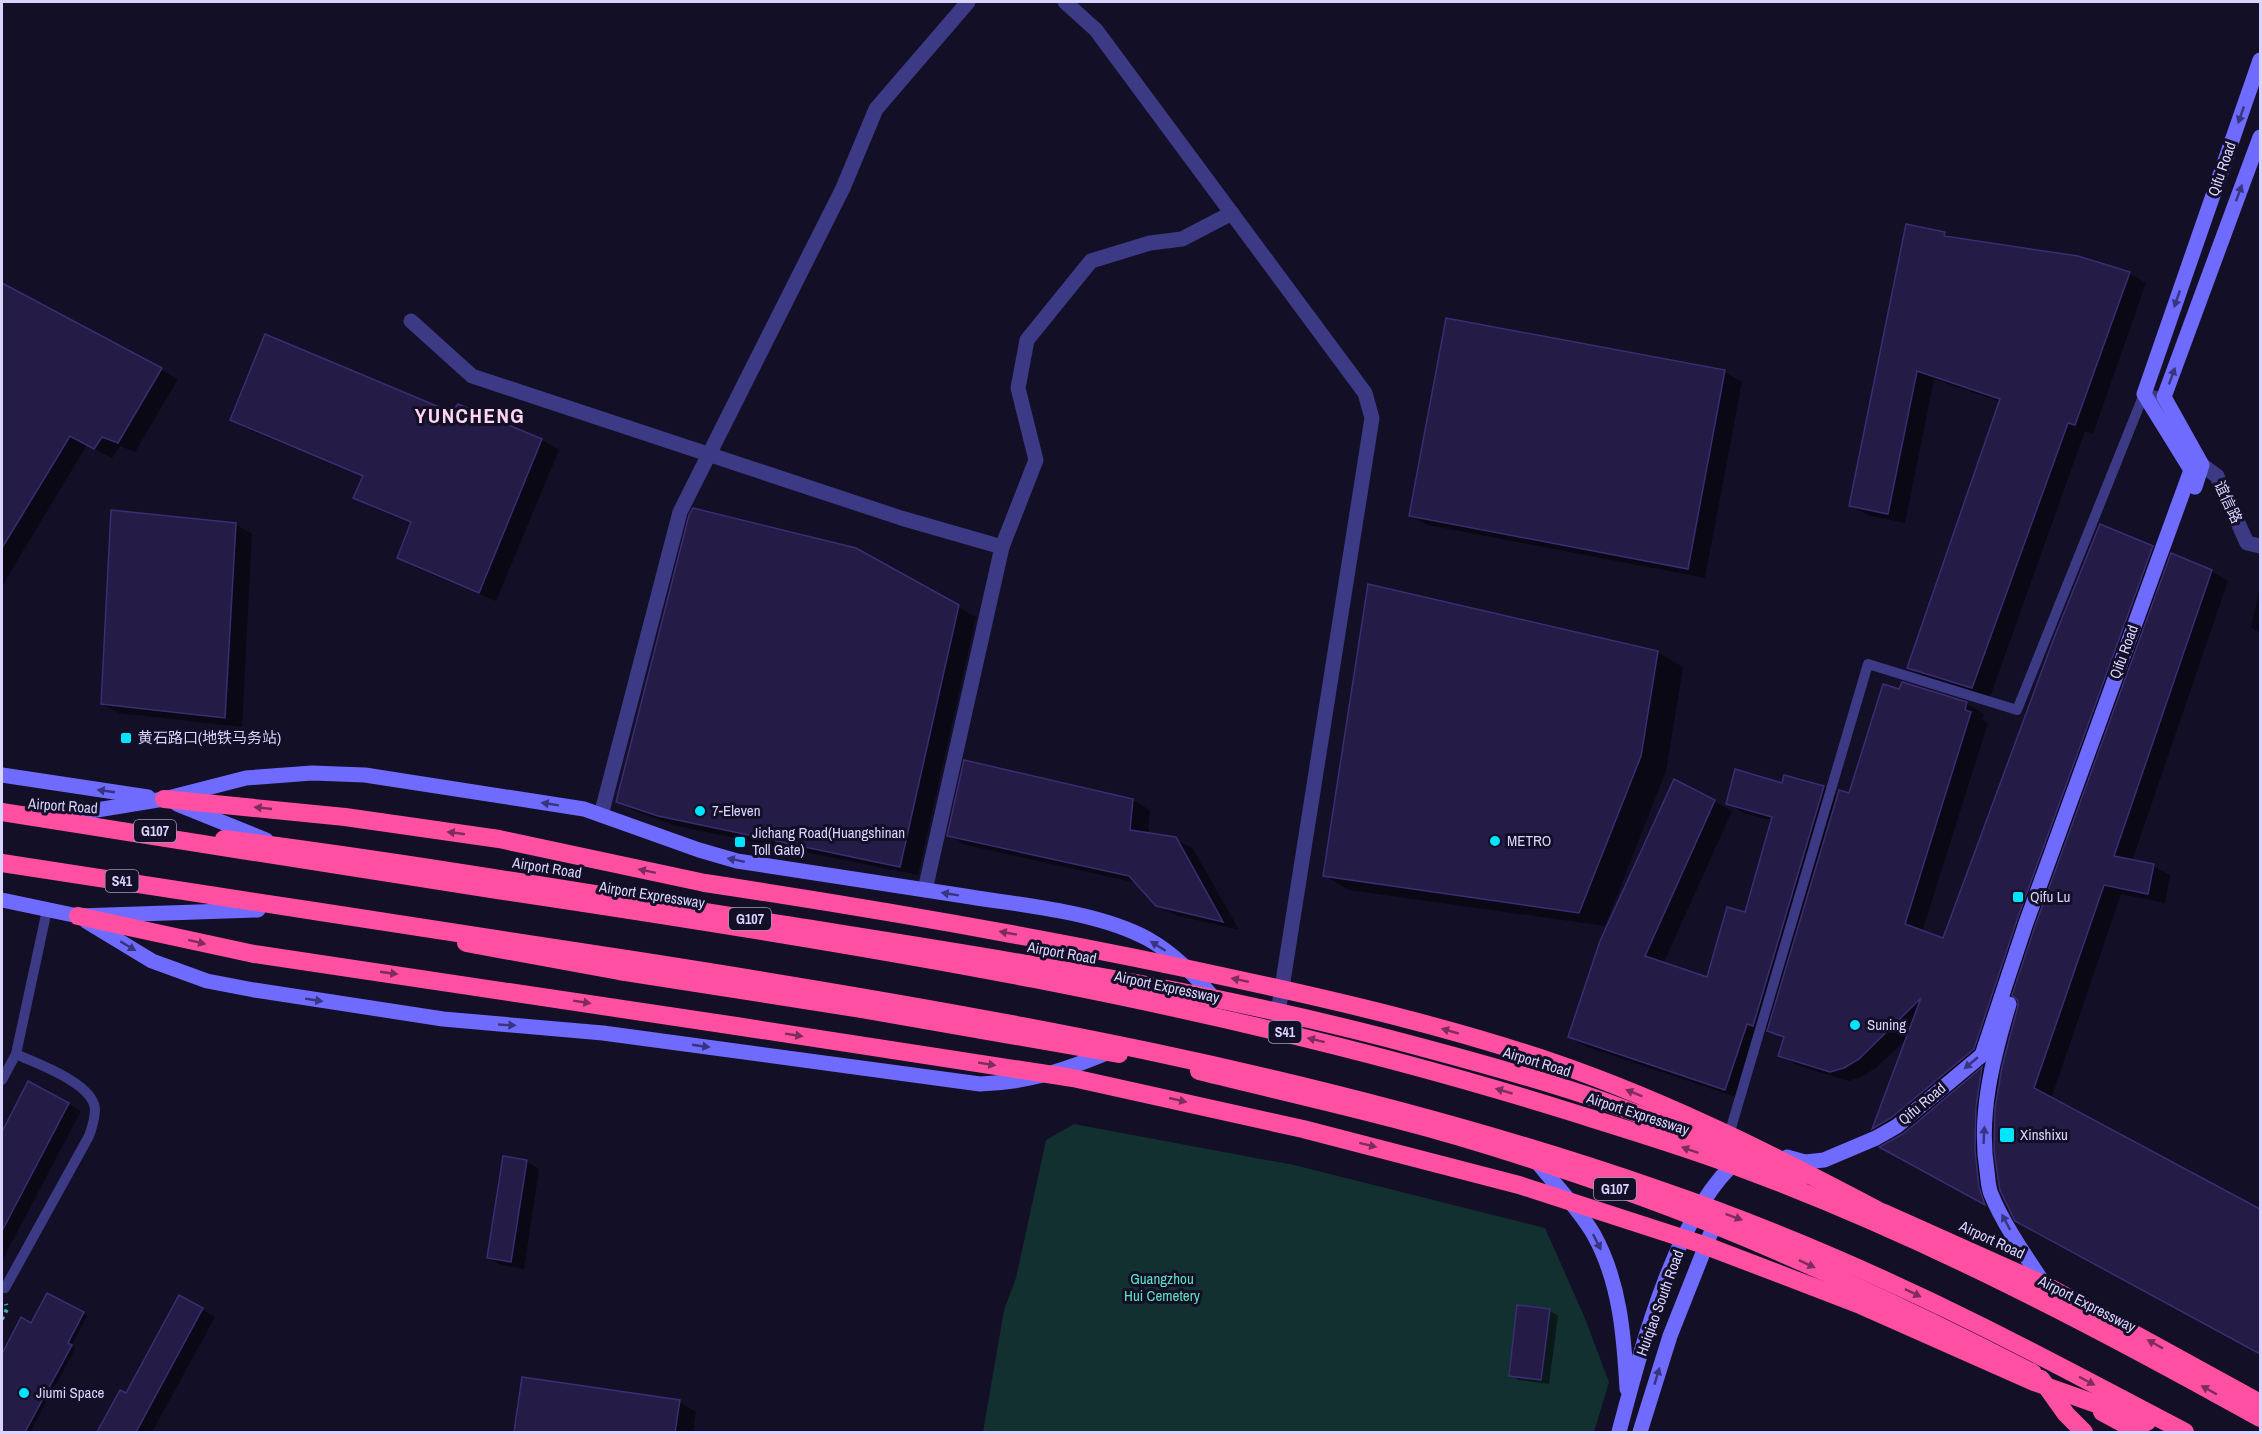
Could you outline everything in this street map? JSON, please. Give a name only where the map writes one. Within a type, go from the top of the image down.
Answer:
[{"type":"highway","points":[[164,799],[345,817],[499,839],[705,883],[866,908],[1121,954],[1367,1009],[1492,1042],[1623,1089],[1736,1137],[1793,1165],[2098,1329]]},
{"type":"highway","name":"Airport Expressway","points":[[2,812],[821,940],[1062,984],[1267,1027],[1499,1089],[1677,1145],[1808,1194],[1964,1263],[2098,1329],[2260,1418]]},
{"type":"highway","name":"Airport Road","points":[[2,818],[168,832],[543,886],[933,948],[1215,1000],[1376,1035],[1600,1100],[1744,1155],[1915,1226],[2045,1285],[2260,1403]]},
{"type":"highway","points":[[2,856],[39,861],[258,910],[407,933],[619,971],[862,1009],[1109,1052],[1358,1110],[1537,1162]]},
{"type":"highway","name":"S41","points":[[2,862],[759,980],[947,1012],[1158,1052],[1346,1095],[1508,1140],[1596,1168],[1748,1222],[1912,1293],[1985,1328],[2185,1432]]},
{"type":"highway","points":[[78,916],[254,954],[1095,1082],[1303,1129],[1519,1185],[1701,1244],[1858,1304],[2034,1382],[2178,1432]]},
{"type":"highway","name":"G107","points":[[1537,1162],[1694,1216]]},
{"type":"highway","points":[[1694,1216],[1895,1305],[2040,1377],[2139,1432]]},
{"type":"highway","points":[[2040,1377],[2066,1414],[2084,1432]]},
{"type":"main road","name":"Qifu Road","points":[[2144,394],[2260,60]]},
{"type":"main road","name":"Qifu Road","points":[[2164,397],[2260,137]]},
{"type":"main road","points":[[2144,394],[2197,467]]},
{"type":"main road","points":[[2164,397],[2197,467]]},
{"type":"main road","name":"Qifu Road","points":[[1728,1138],[1804,1162],[1824,1160],[1897,1126],[1982,1054],[2026,922],[2197,467]]},
{"type":"main road","name":"Qifu Road","points":[[2045,1285],[2022,1251],[1990,1193],[1983,1150],[1993,1055],[2031,932],[2197,467]]},
{"type":"main road","points":[[27,821],[164,799],[246,778],[312,772],[366,775],[584,809],[699,850],[737,861],[1032,906],[1121,927],[1147,939],[1170,954],[1197,978],[1215,1000]]},
{"type":"main road","points":[[2,775],[164,799],[283,847]]},
{"type":"main road","points":[[2,900],[78,916],[258,910]]},
{"type":"main road","points":[[78,916],[152,961],[207,981],[443,1019],[603,1033],[980,1084],[1031,1079],[1072,1068],[1109,1052]]},
{"type":"main road","points":[[1685,1133],[1728,1138]]},
{"type":"main road","name":"Huiqiao South Road","points":[[1619,1432],[1668,1272],[1694,1216],[1728,1168],[1744,1155]]},
{"type":"main road","points":[[1537,1162],[1593,1233],[1606,1258],[1621,1315],[1628,1400]]},
{"type":"main road","name":"Huiqiao South Road","points":[[1640,1432],[1670,1336],[1714,1224]]},
{"type":"street","points":[[601,815],[680,512],[843,188],[876,109],[968,2]]},
{"type":"street","points":[[1065,2],[1096,30],[1365,393],[1372,418],[1278,1013]]},
{"type":"street","points":[[925,890],[1002,547],[1036,460],[1018,388],[1027,340],[1091,261],[1150,243],[1182,239],[1232,213]]},
{"type":"street","points":[[411,321],[472,376],[901,518],[1002,547]]},
{"type":"street","name":"谊信路","points":[[2197,467],[2217,476],[2247,543],[2260,546]]},
{"type":"lane","points":[[1728,1138],[1868,664],[2018,710],[2144,394],[2164,397]]},
{"type":"lane","points":[[2,1080],[16,1054],[47,910]]},
{"type":"lane","points":[[2,1286],[5,1288],[89,1137],[95,1106],[89,1093],[78,1084],[16,1054]]},
{"type":"green space","name":"Guangzhou Hui Cemetery","points":[[1074,1124],[1294,1165],[1545,1228],[1584,1316],[1609,1382],[1594,1432],[983,1432],[1004,1310],[1016,1278],[1046,1140]]},
{"type":"building","points":[[1906,224],[1945,232],[1944,236],[2078,256],[2130,272],[2075,425],[2068,423],[1972,688],[1907,668],[2000,399],[1917,371],[1888,514],[1849,506]]},
{"type":"building","points":[[2,283],[162,368],[118,443],[102,437],[94,449],[70,436],[2,548]]},
{"type":"building","points":[[1446,318],[1725,370],[1688,569],[1409,516]]},
{"type":"building","points":[[265,334],[451,412],[458,404],[542,439],[479,593],[397,558],[411,522],[353,498],[363,476],[230,420]]},
{"type":"building","points":[[693,508],[856,548],[959,605],[900,867],[658,816],[616,802],[689,515]]},
{"type":"building","points":[[111,510],[236,523],[225,718],[101,704]]},
{"type":"building","points":[[2100,524],[2153,546],[2017,920],[1974,1049],[1891,1118],[1872,1129],[1921,998],[1859,1059],[1844,1068],[1830,1072],[1778,1056],[1784,1037],[1767,1031],[1839,790],[1849,793],[1883,684],[1899,689],[1902,682],[1967,702],[1965,710],[1971,712],[1905,924],[1943,938],[2054,638]]},
{"type":"building","points":[[2171,553],[2212,570],[2114,856],[2154,864],[2148,894],[2104,885],[2034,1088],[2260,1209],[2260,1354],[2015,1221],[2000,1190],[1994,1149],[1995,1108],[2002,1067],[2018,1006],[2018,1001],[2012,995]]},
{"type":"building","points":[[1368,584],[1658,651],[1641,756],[1579,913],[1323,876]]},
{"type":"building","points":[[964,760],[1133,799],[1130,830],[1176,837],[1223,922],[1156,906],[1129,876],[947,836]]},
{"type":"building","points":[[1735,769],[1782,783],[1784,775],[1824,786],[1753,1026],[1747,1024],[1725,1090],[1568,1037],[1600,941],[1674,779],[1715,800],[1645,956],[1707,977],[1727,907],[1745,912],[1772,817],[1726,804]]},
{"type":"building","points":[[1982,1067],[1976,1107],[1975,1150],[1979,1187],[1985,1205],[1879,1147],[1903,1134]]},
{"type":"building","points":[[28,1081],[69,1103],[2,1231],[2,1132]]},
{"type":"building","points":[[503,1156],[527,1160],[511,1262],[487,1258]]},
{"type":"building","name":"Jiumi Space","points":[[47,1293],[84,1312],[68,1343],[72,1345],[25,1432],[2,1432],[2,1354],[21,1317],[31,1323]]},
{"type":"building","points":[[179,1295],[203,1308],[136,1432],[97,1432],[120,1390],[126,1393]]},
{"type":"building","points":[[1517,1305],[1550,1309],[1541,1380],[1509,1376]]},
{"type":"building","points":[[522,1377],[680,1400],[675,1432],[514,1432]]},
{"type":"place","name":"黄石路口(地铁马务站)","points":[[126,738]]},
{"type":"place","name":"7-Eleven","points":[[700,811]]},
{"type":"place","name":"METRO","points":[[1495,841]]},
{"type":"place","name":"Jichang Road(Huangshinan Toll Gate)","points":[[740,842]]},
{"type":"place","name":"Qifu Lu","points":[[2018,897]]},
{"type":"place","name":"Suning","points":[[1855,1025]]},
{"type":"place","name":"Xinshixu","points":[[2007,1135]]},
{"type":"place","name":"Jiumi Space","points":[[24,1393]]},
{"type":"district","name":"YUNCHENG","points":[[470,416]]}]
